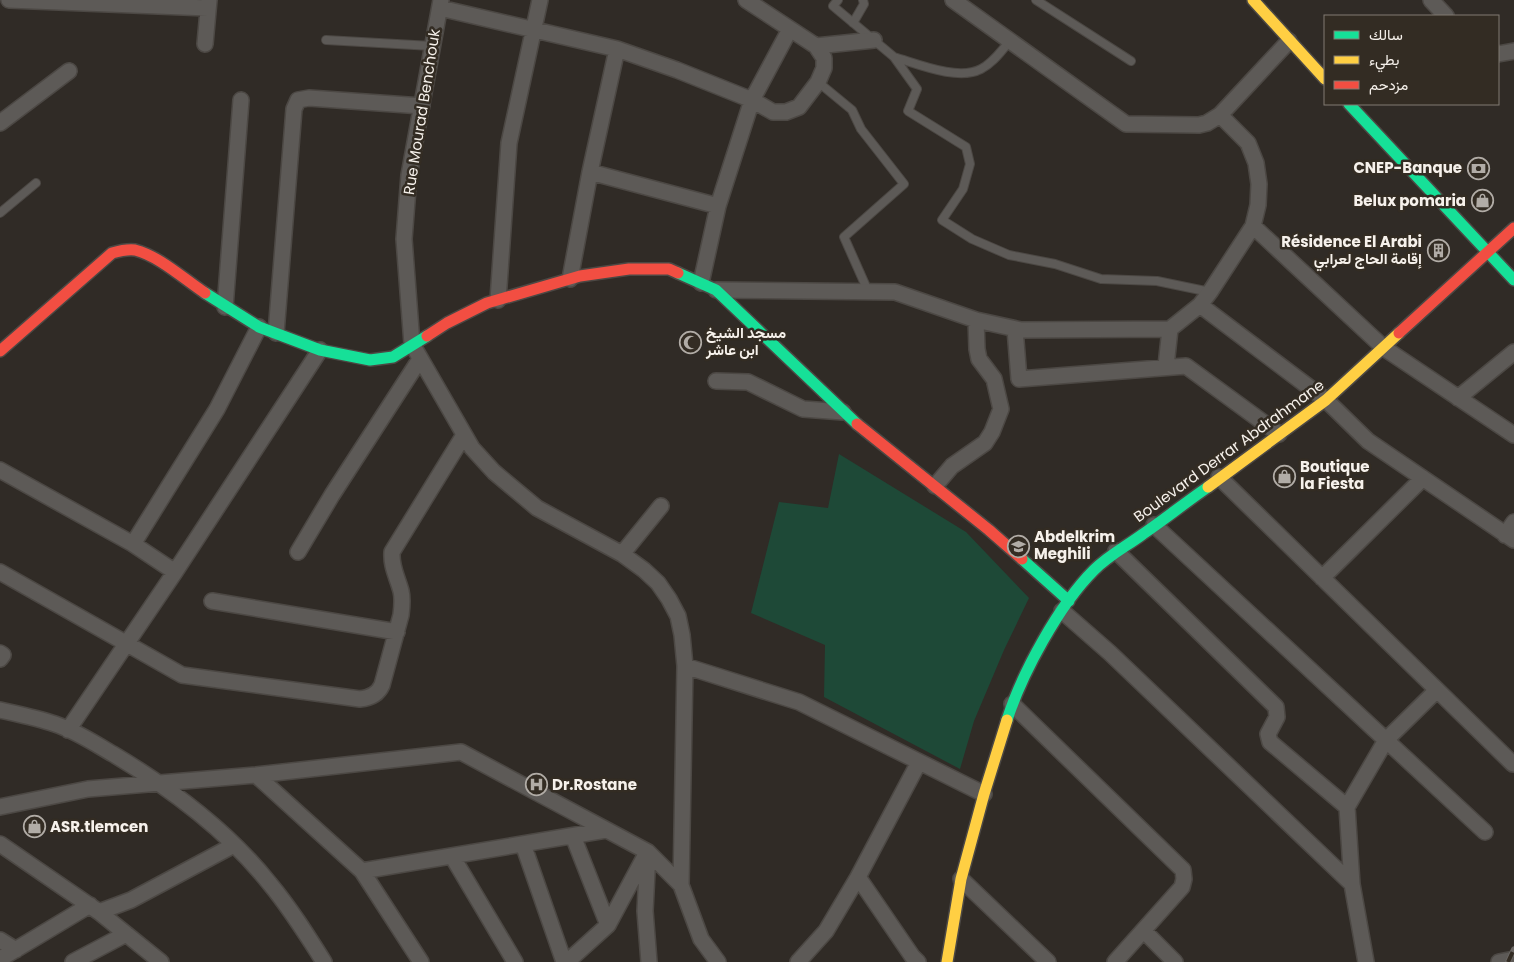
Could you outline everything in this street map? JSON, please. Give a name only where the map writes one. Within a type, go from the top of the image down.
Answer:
[{"type":"main road","points":[[1253,0],[1324,77]]},
{"type":"main road","points":[[1350,105],[1514,280]]},
{"type":"main road","name":"Boulevard Derrar Abdrahmane","points":[[947,962],[961,879],[984,794],[1012,704],[1036,653],[1065,606],[1094,570],[1116,551],[1154,526],[1326,400],[1514,228]]},
{"type":"main road","points":[[0,351],[91,270],[112,253],[123,250],[134,250],[154,257],[225,307],[260,327],[320,350],[370,360],[393,357],[447,323],[487,303],[570,279],[629,269],[669,269],[716,290],[843,412],[989,530],[1065,606]]},
{"type":"street","points":[[9,0],[209,4],[205,44]]},
{"type":"street","points":[[498,300],[508,143],[540,0]]},
{"type":"street","points":[[440,4],[617,49],[677,70],[752,100],[772,112],[786,112],[799,107],[818,82],[824,68],[824,58],[816,46],[746,0]]},
{"type":"street","points":[[953,0],[1009,42],[1126,124],[1199,125],[1207,123],[1220,115],[1290,41]]},
{"type":"street","points":[[1430,0],[1445,15]]},
{"type":"street","name":"Rue Mourad Benchouk","points":[[412,344],[404,238],[409,175],[440,4]]},
{"type":"street","points":[[701,283],[718,206],[752,100],[790,29]]},
{"type":"street","points":[[816,46],[874,40]]},
{"type":"street","points":[[570,279],[590,172],[617,49]]},
{"type":"street","points":[[1499,54],[1514,51]]},
{"type":"street","points":[[0,123],[69,71]]},
{"type":"street","points":[[276,333],[294,109],[298,100],[309,98],[422,106]]},
{"type":"street","points":[[225,307],[241,100]]},
{"type":"street","points":[[716,290],[895,292],[976,320],[1021,330],[1170,328],[1200,305],[1253,226],[1259,184],[1256,163],[1248,143],[1220,115]]},
{"type":"street","points":[[590,172],[718,206]]},
{"type":"street","points":[[1253,226],[1384,348],[1458,398],[1511,429]]},
{"type":"street","points":[[1200,305],[1326,400],[1368,441],[1423,478],[1511,532]]},
{"type":"street","points":[[934,486],[952,466],[985,443],[992,432],[1000,409],[994,379],[979,359],[976,320]]},
{"type":"street","points":[[133,544],[217,409],[260,327]]},
{"type":"street","points":[[1166,366],[1170,328]]},
{"type":"street","points":[[1015,329],[1019,379],[1166,366],[1186,366],[1278,434]]},
{"type":"street","points":[[412,344],[472,448],[494,472],[537,508],[622,554],[644,570],[658,583],[678,616],[685,666],[681,886],[701,939],[718,962]]},
{"type":"street","points":[[68,730],[175,572],[320,350]]},
{"type":"street","points":[[1458,398],[1514,352]]},
{"type":"street","points":[[298,552],[332,495],[420,359]]},
{"type":"street","points":[[716,381],[748,382],[803,409],[843,412]]},
{"type":"street","points":[[0,572],[182,675],[360,699],[370,697],[380,689],[397,632],[402,604],[401,592],[392,567],[392,552],[464,435]]},
{"type":"street","points":[[0,470],[133,544],[175,572]]},
{"type":"street","points":[[1219,477],[1512,764]]},
{"type":"street","points":[[1322,578],[1423,478]]},
{"type":"street","points":[[622,554],[662,506]]},
{"type":"street","points":[[1154,526],[1485,832]]},
{"type":"street","points":[[1116,551],[1276,707],[1277,717],[1268,734],[1270,742],[1347,807]]},
{"type":"street","points":[[212,601],[397,632]]},
{"type":"street","points":[[1065,606],[1110,653],[1352,884]]},
{"type":"street","points":[[0,653],[3,655],[0,659]]},
{"type":"street","points":[[685,666],[799,702],[984,794]]},
{"type":"street","points":[[1366,962],[1352,884],[1347,807],[1386,740],[1437,690]]},
{"type":"street","points":[[1012,704],[1183,870],[1184,879],[1182,887],[1116,962]]},
{"type":"street","points":[[0,710],[56,724],[86,738],[159,783],[234,845],[270,884],[294,916],[324,962]]},
{"type":"street","points":[[0,807],[88,789],[256,775],[460,752],[648,852],[681,886]]},
{"type":"street","points":[[798,962],[826,931],[858,876],[919,762]]},
{"type":"street","points":[[256,775],[362,871],[420,962]]},
{"type":"street","points":[[362,871],[606,830]]},
{"type":"street","points":[[573,836],[608,925]]},
{"type":"street","points":[[0,844],[95,909],[160,962]]},
{"type":"street","points":[[523,844],[566,962],[608,925],[648,852]]},
{"type":"street","points":[[0,959],[95,909],[131,900],[234,845]]},
{"type":"street","points":[[648,852],[645,911],[649,962]]},
{"type":"street","points":[[452,856],[515,962]]},
{"type":"street","points":[[858,876],[918,962]]},
{"type":"street","points":[[961,879],[1048,962]]},
{"type":"street","points":[[1144,930],[1175,962]]},
{"type":"street","points":[[73,962],[126,934]]},
{"type":"street","points":[[0,940],[16,950]]},
{"type":"street","points":[[1499,962],[1514,959]]},
{"type":"lane","points":[[853,23],[864,4],[863,0]]},
{"type":"lane","points":[[1036,0],[1131,61]]},
{"type":"lane","points":[[832,2],[853,23],[894,57],[917,89],[908,111],[966,148],[970,164],[963,189],[942,220],[972,239],[1009,255],[1055,264],[1101,279],[1157,281],[1210,292]]},
{"type":"lane","points":[[326,40],[432,46]]},
{"type":"lane","points":[[894,57],[948,72],[968,73],[981,69],[995,58],[1009,42]]},
{"type":"lane","points":[[818,82],[852,110],[861,129],[904,184],[844,237],[868,291]]},
{"type":"lane","points":[[0,213],[36,184]]},
{"type":"green space","points":[[839,454],[966,532],[1029,598],[1004,650],[974,721],[960,769],[824,697],[825,645],[751,613],[779,502],[828,508]]},
{"type":"railway","points":[[1508,962],[1514,949]]},
{"type":"traffic: fast","points":[[1350,105],[1514,280]]},
{"type":"traffic: fast","points":[[678,273],[716,290],[857,424]]},
{"type":"traffic: fast","points":[[205,293],[259,327],[320,350],[370,360],[393,357],[427,336]]},
{"type":"traffic: fast","points":[[1007,720],[1022,682],[1043,640],[1081,585],[1106,560],[1208,487]]},
{"type":"traffic: fast","points":[[1022,559],[1069,601]]},
{"type":"traffic: slow","points":[[1253,0],[1324,78]]},
{"type":"traffic: slow","points":[[1208,487],[1326,400],[1399,333]]},
{"type":"traffic: slow","points":[[947,962],[961,879],[984,794],[1007,720]]},
{"type":"traffic: jam","points":[[1399,333],[1514,228]]},
{"type":"traffic: jam","points":[[0,351],[112,253],[123,250],[135,250],[144,253],[153,257],[205,293]]},
{"type":"traffic: jam","points":[[427,336],[447,323],[487,303],[580,276],[629,269],[669,269],[678,273]]},
{"type":"traffic: jam","points":[[857,424],[989,530],[1022,559]]},
{"type":"place","name":"CNEP-Banque","points":[[1478,168]]},
{"type":"place","name":"Belux pomaria","points":[[1482,201]]},
{"type":"place","name":"Résidence El Arabi إقامة الحاج لعرابي","points":[[1438,251]]},
{"type":"place","name":"مسجد الشيخ ابن عاشر","points":[[690,342]]},
{"type":"place","name":"Boutique la Fiesta","points":[[1284,476]]},
{"type":"place","name":"Abdelkrim Meghili","points":[[1018,546]]},
{"type":"place","name":"Dr.Rostane","points":[[536,785]]},
{"type":"place","name":"ASR.tlemcen","points":[[34,827]]}]
